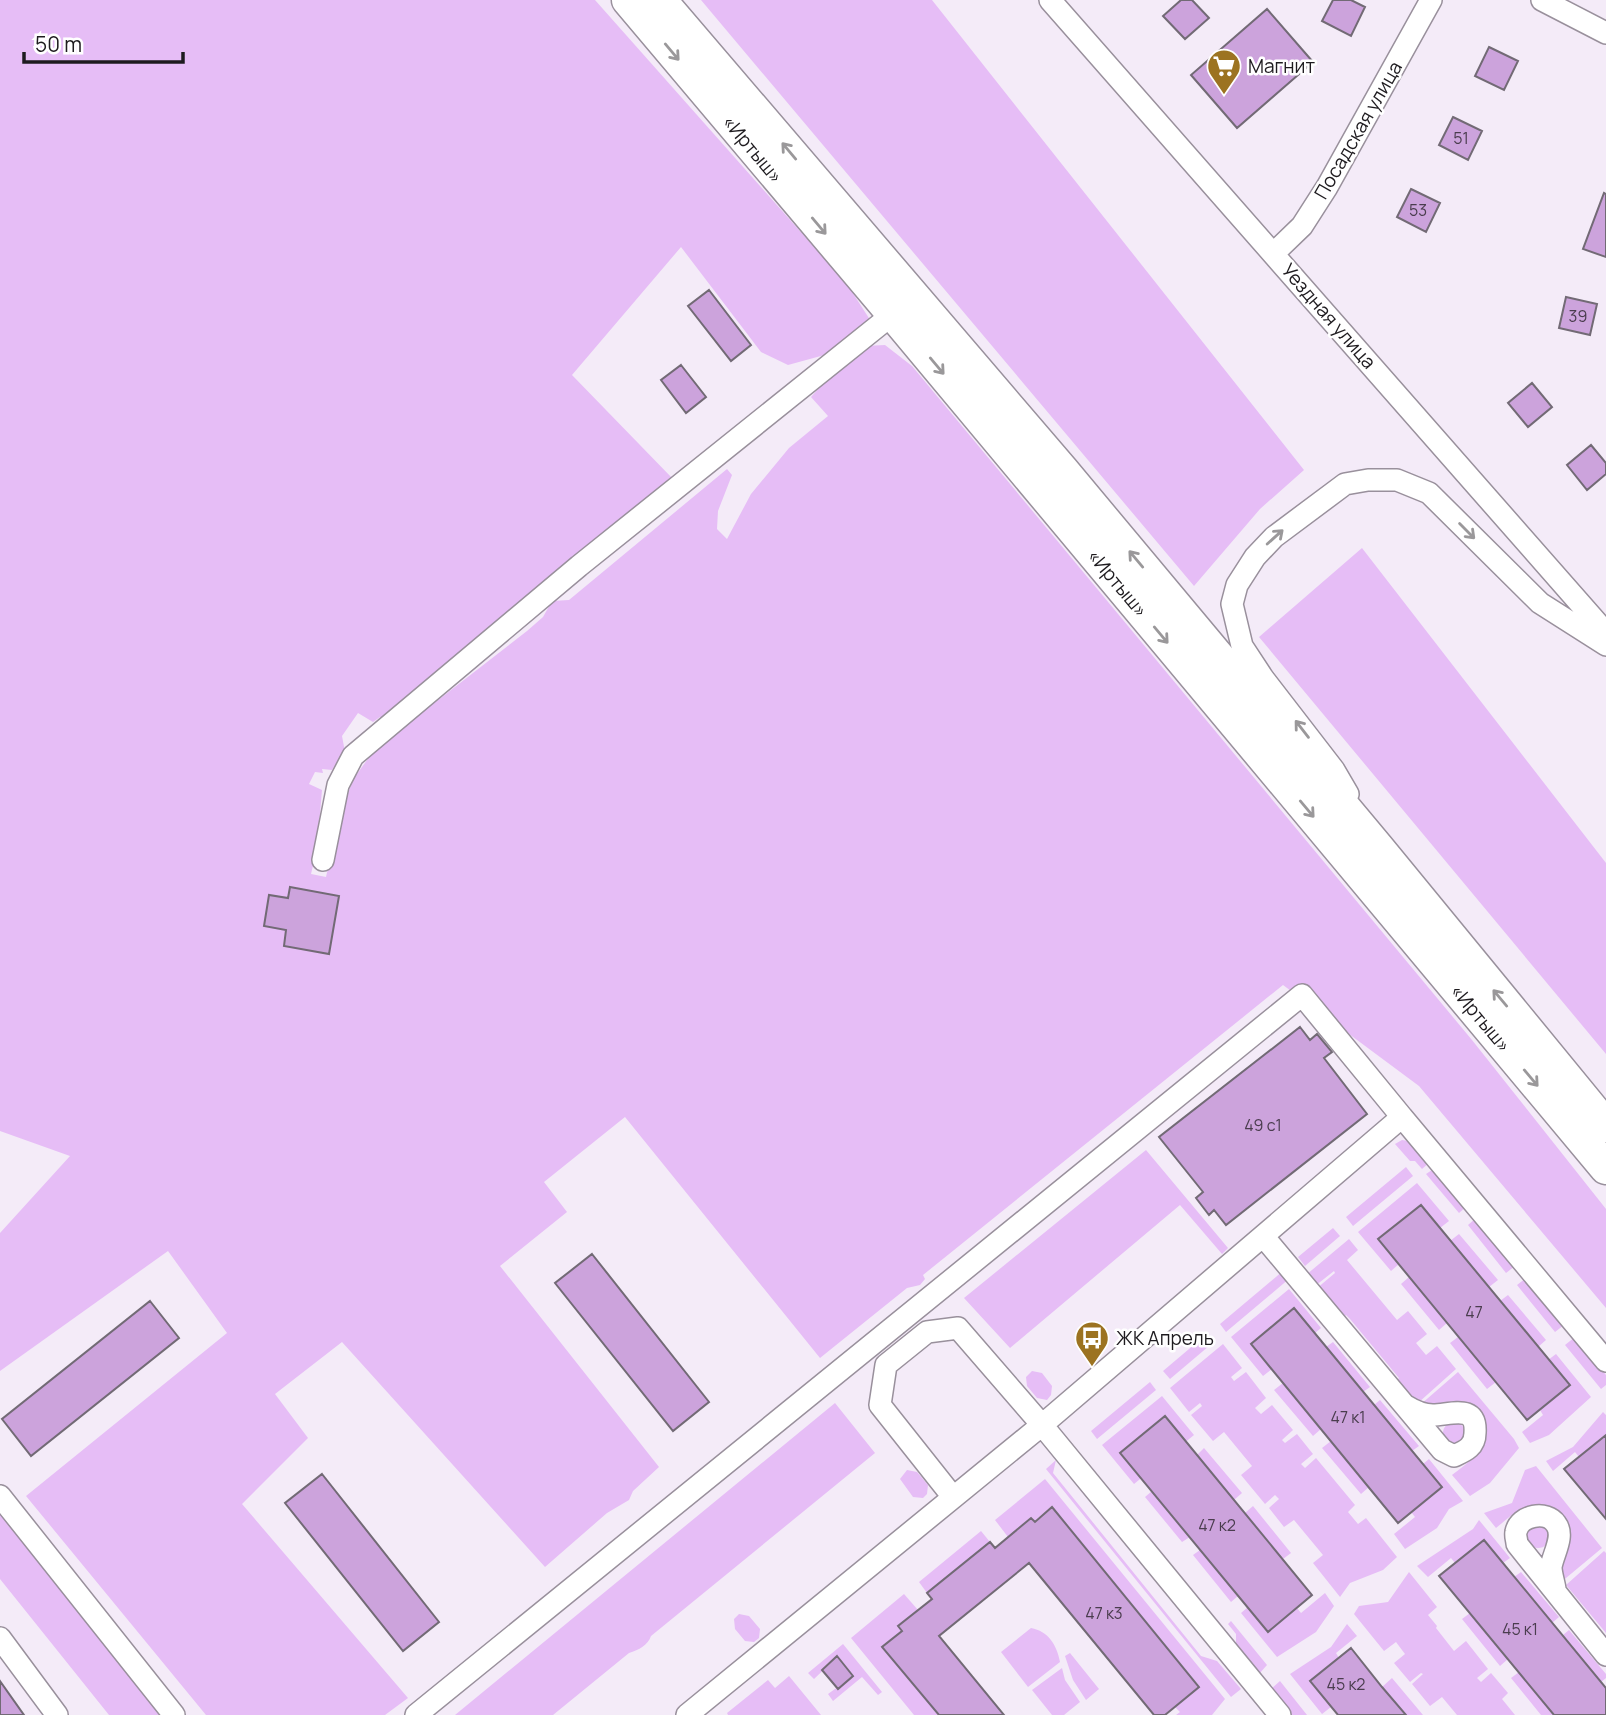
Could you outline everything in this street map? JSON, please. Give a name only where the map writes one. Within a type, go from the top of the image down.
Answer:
[{"type":"highway","name":"«Иртыш»","points":[[628,0],[1606,1167]]},
{"type":"highway","name":"«Иртыш»","points":[[660,0],[1063,471],[1606,1126]]},
{"type":"street","name":"Уездная улица","points":[[1050,0],[1606,632]]},
{"type":"street","name":"Посадская улица","points":[[1274,253],[1302,226],[1327,187],[1431,0]]},
{"type":"street","points":[[1542,0],[1606,33]]},
{"type":"street","points":[[323,860],[338,785],[353,756],[579,566],[893,314]]},
{"type":"street","points":[[1378,848],[1334,770],[1263,678],[1242,646],[1232,604],[1237,585],[1255,557],[1273,537],[1345,484],[1368,480],[1397,480],[1429,493],[1540,603],[1606,645]]},
{"type":"street","points":[[416,1715],[1302,995],[1606,1361]]},
{"type":"street","points":[[687,1715],[1042,1424],[1402,1117]]},
{"type":"street","points":[[1263,1236],[1406,1406]]},
{"type":"street","points":[[953,1497],[880,1405],[886,1365],[927,1332],[958,1328],[1042,1424],[1280,1715]]},
{"type":"street","points":[[0,1496],[174,1715]]},
{"type":"street","points":[[1555,1589],[1606,1655]]},
{"type":"street","points":[[0,1638],[57,1715]]},
{"type":"shaded area","points":[[0,0],[595,0],[847,284],[874,326],[839,351],[788,365],[761,352],[681,247],[572,375],[673,479],[405,697],[403,704],[386,718],[380,717],[373,722],[358,713],[342,736],[345,752],[343,761],[338,761],[332,770],[322,769],[323,773],[315,772],[309,784],[322,790],[317,849],[311,874],[326,877],[341,810],[354,778],[375,749],[527,631],[543,617],[552,601],[569,600],[727,469],[732,475],[718,511],[717,529],[727,539],[751,494],[789,448],[828,416],[811,397],[829,377],[845,367],[846,360],[865,346],[885,345],[912,366],[1472,1040],[1606,1209],[1606,1308],[1419,1086],[1283,985],[923,1275],[925,1279],[920,1285],[907,1288],[820,1358],[625,1117],[544,1182],[567,1212],[500,1266],[659,1467],[633,1491],[629,1500],[607,1513],[545,1567],[342,1342],[275,1394],[308,1438],[242,1504],[408,1698],[385,1715],[206,1715],[26,1496],[227,1333],[168,1251],[0,1371],[0,1233],[70,1156],[0,1131]]},
{"type":"shaded area","points":[[701,0],[932,0],[1304,470],[1260,509],[1194,586]]},
{"type":"shaded area","points":[[1362,548],[1606,863],[1606,1054],[1259,637]]},
{"type":"shaded area","points":[[1402,1140],[1408,1141],[1430,1162],[1422,1169],[1415,1161],[1410,1161],[1395,1144]]},
{"type":"shaded area","points":[[1146,1150],[1228,1248],[1222,1254],[1180,1205],[1010,1348],[964,1298]]},
{"type":"shaded area","points":[[1406,1167],[1413,1176],[1353,1226],[1346,1217]]},
{"type":"shaded area","points":[[1435,1168],[1467,1206],[1459,1213],[1426,1174]]},
{"type":"shaded area","points":[[1417,1183],[1449,1221],[1440,1228],[1420,1205],[1378,1239],[1399,1264],[1391,1271],[1358,1232]]},
{"type":"shaded area","points":[[1476,1218],[1515,1266],[1506,1273],[1468,1225]]},
{"type":"shaded area","points":[[1333,1228],[1340,1236],[1305,1266],[1298,1257]]},
{"type":"shaded area","points":[[1459,1234],[1498,1280],[1489,1287],[1450,1241]]},
{"type":"shaded area","points":[[1349,1239],[1358,1250],[1347,1260],[1397,1320],[1408,1311],[1427,1334],[1416,1343],[1426,1355],[1437,1346],[1456,1369],[1418,1403],[1407,1398],[1396,1381],[1399,1378],[1350,1319],[1346,1315],[1342,1319],[1316,1289],[1335,1273],[1334,1271],[1315,1286],[1306,1275]]},
{"type":"shaded area","points":[[1283,1271],[1290,1278],[1226,1332],[1220,1324]]},
{"type":"shaded area","points":[[1409,1277],[1447,1323],[1439,1330],[1401,1284]]},
{"type":"shaded area","points":[[1526,1278],[1564,1325],[1555,1332],[1517,1285]]},
{"type":"shaded area","points":[[1289,1289],[1321,1328],[1315,1333],[1294,1309],[1251,1344],[1272,1369],[1263,1376],[1231,1337]]},
{"type":"shaded area","points":[[1508,1295],[1546,1340],[1538,1347],[1500,1301]]},
{"type":"shaded area","points":[[1458,1337],[1496,1382],[1487,1389],[1450,1343]]},
{"type":"shaded area","points":[[1575,1337],[1606,1375],[1606,1385],[1601,1389],[1565,1345]]},
{"type":"shaded area","points":[[1202,1338],[1209,1346],[1170,1379],[1163,1371]]},
{"type":"shaded area","points":[[1333,1342],[1370,1387],[1363,1392],[1326,1347]]},
{"type":"shaded area","points":[[1223,1344],[1242,1368],[1231,1377],[1234,1381],[1246,1372],[1266,1398],[1255,1408],[1261,1414],[1272,1405],[1293,1430],[1282,1440],[1285,1443],[1297,1434],[1313,1454],[1301,1464],[1305,1468],[1316,1458],[1355,1505],[1348,1512],[1358,1524],[1366,1518],[1397,1557],[1383,1570],[1350,1583],[1340,1597],[1313,1563],[1323,1555],[1294,1520],[1284,1527],[1269,1508],[1279,1499],[1275,1495],[1265,1504],[1241,1475],[1252,1466],[1224,1432],[1213,1441],[1191,1415],[1202,1406],[1200,1403],[1189,1412],[1170,1388]]},
{"type":"shaded area","points":[[1556,1354],[1591,1397],[1549,1435],[1530,1443],[1522,1432],[1543,1415],[1540,1410],[1548,1360]]},
{"type":"shaded area","points":[[1032,1371],[1042,1373],[1052,1386],[1047,1400],[1037,1398],[1027,1386],[1026,1377]]},
{"type":"shaded area","points":[[1458,1372],[1519,1448],[1490,1483],[1470,1496],[1452,1475],[1478,1452],[1483,1444],[1485,1428],[1480,1416],[1472,1406],[1463,1402],[1420,1405]]},
{"type":"shaded area","points":[[1150,1382],[1156,1390],[1097,1439],[1091,1431]]},
{"type":"shaded area","points":[[1283,1383],[1321,1429],[1313,1436],[1274,1390]]},
{"type":"shaded area","points":[[1162,1396],[1194,1435],[1134,1484],[1102,1445]]},
{"type":"shaded area","points":[[1380,1400],[1419,1446],[1412,1451],[1374,1405]]},
{"type":"shaded area","points":[[835,1403],[875,1453],[651,1636],[645,1645],[629,1653],[553,1715],[455,1715]]},
{"type":"shaded area","points":[[1603,1412],[1606,1415],[1606,1435],[1579,1457],[1575,1452],[1553,1471],[1546,1461],[1573,1447]]},
{"type":"shaded area","points":[[1454,1422],[1462,1425],[1465,1433],[1462,1441],[1454,1444],[1446,1441],[1443,1433],[1446,1425]]},
{"type":"shaded area","points":[[1331,1441],[1369,1487],[1361,1494],[1322,1448]]},
{"type":"shaded area","points":[[1204,1448],[1242,1493],[1234,1500],[1197,1455]]},
{"type":"shaded area","points":[[1429,1459],[1463,1501],[1449,1509],[1437,1528],[1405,1549],[1394,1534],[1415,1517],[1411,1512],[1441,1487],[1423,1464]]},
{"type":"shaded area","points":[[1056,1460],[1053,1473],[1201,1656],[1217,1661],[1241,1689],[1231,1697],[1046,1469]]},
{"type":"shaded area","points":[[1536,1466],[1602,1548],[1560,1583],[1560,1571],[1570,1533],[1569,1526],[1560,1514],[1540,1505],[1527,1506],[1496,1528],[1484,1513],[1512,1503],[1525,1470]]},
{"type":"shaded area","points":[[907,1470],[917,1472],[928,1485],[927,1494],[923,1498],[913,1497],[900,1479]]},
{"type":"shaded area","points":[[1045,1479],[1225,1699],[1212,1715],[1176,1715],[1180,1712],[1175,1707],[1199,1686],[1052,1508],[1035,1522],[1031,1518],[1008,1537],[995,1520]]},
{"type":"shaded area","points":[[1152,1491],[1190,1537],[1182,1542],[1145,1497]]},
{"type":"shaded area","points":[[1253,1506],[1291,1553],[1283,1559],[1245,1513]]},
{"type":"shaded area","points":[[0,1512],[162,1715],[109,1715],[0,1579]]},
{"type":"shaded area","points":[[1479,1520],[1510,1558],[1503,1563],[1483,1540],[1455,1563],[1451,1558],[1428,1577],[1417,1566],[1473,1529]]},
{"type":"shaded area","points":[[1538,1524],[1546,1528],[1550,1536],[1546,1544],[1538,1548],[1530,1544],[1526,1536],[1530,1528]]},
{"type":"shaded area","points":[[981,1531],[990,1542],[927,1593],[919,1582]]},
{"type":"shaded area","points":[[1200,1550],[1238,1596],[1231,1602],[1193,1555]]},
{"type":"shaded area","points":[[1604,1551],[1606,1553],[1606,1633],[1566,1585]]},
{"type":"shaded area","points":[[1409,1572],[1437,1607],[1428,1615],[1436,1628],[1454,1651],[1466,1641],[1488,1669],[1477,1678],[1481,1682],[1491,1673],[1508,1693],[1502,1699],[1515,1715],[1457,1715],[1442,1697],[1430,1706],[1412,1684],[1423,1674],[1410,1682],[1394,1663],[1405,1654],[1396,1642],[1384,1651],[1354,1614],[1359,1606],[1388,1602]]},
{"type":"shaded area","points":[[1521,1572],[1559,1617],[1552,1623],[1514,1577]]},
{"type":"shaded area","points":[[1325,1593],[1334,1606],[1316,1632],[1277,1657],[1241,1613],[1248,1607],[1268,1631],[1297,1608],[1301,1613]]},
{"type":"shaded area","points":[[904,1594],[918,1610],[898,1626],[902,1631],[883,1647],[939,1715],[914,1715],[851,1638]]},
{"type":"shaded area","points":[[1470,1613],[1508,1659],[1500,1666],[1462,1619]]},
{"type":"shaded area","points":[[739,1614],[749,1616],[760,1629],[759,1638],[754,1642],[745,1641],[735,1629],[734,1619]]},
{"type":"shaded area","points":[[1231,1621],[1267,1665],[1259,1674],[1236,1646],[1236,1634],[1228,1624]]},
{"type":"shaded area","points":[[1347,1624],[1357,1636],[1336,1653],[1339,1658],[1311,1681],[1331,1707],[1322,1714],[1290,1674],[1331,1647]]},
{"type":"shaded area","points":[[1031,1628],[1042,1632],[1051,1640],[1060,1662],[1028,1687],[1001,1652]]},
{"type":"shaded area","points":[[1569,1630],[1606,1674],[1606,1678],[1601,1682],[1563,1635]]},
{"type":"shaded area","points":[[843,1644],[882,1692],[878,1695],[862,1677],[833,1701],[828,1694],[853,1676],[837,1657],[814,1679],[808,1673]]},
{"type":"shaded area","points":[[1070,1653],[1099,1689],[1086,1700],[1073,1680],[1065,1656]]},
{"type":"shaded area","points":[[1062,1668],[1065,1680],[1080,1702],[1064,1715],[1052,1715],[1032,1690]]},
{"type":"shaded area","points":[[1519,1672],[1554,1715],[1541,1715],[1511,1678]]},
{"type":"shaded area","points":[[789,1676],[821,1715],[728,1715],[727,1713],[768,1680],[775,1688]]},
{"type":"shaded area","points":[[1392,1678],[1423,1715],[1406,1715],[1382,1687]]},
{"type":"shaded area","points":[[1280,1681],[1307,1715],[1292,1715],[1271,1689]]},
{"type":"building","points":[[1181,0],[1192,0],[1209,18],[1185,39],[1163,16]]},
{"type":"building","points":[[1333,0],[1351,0],[1365,7],[1351,36],[1322,21]]},
{"type":"building","points":[[1267,9],[1313,62],[1237,128],[1191,75]]},
{"type":"building","points":[[1489,47],[1518,61],[1504,90],[1475,76]]},
{"type":"building","points":[[1453,117],[1482,131],[1468,160],[1439,145]]},
{"type":"building","points":[[1411,189],[1440,203],[1426,232],[1397,217]]},
{"type":"building","points":[[1604,193],[1606,194],[1606,257],[1583,249]]},
{"type":"building","points":[[709,290],[751,345],[731,361],[688,306]]},
{"type":"building","points":[[1566,297],[1597,304],[1590,335],[1559,328]]},
{"type":"building","points":[[681,365],[706,397],[686,413],[661,380]]},
{"type":"building","points":[[1532,383],[1552,407],[1528,427],[1508,403]]},
{"type":"building","points":[[1591,445],[1606,463],[1606,474],[1587,490],[1567,465]]},
{"type":"building","points":[[290,887],[339,896],[329,954],[284,946],[286,930],[264,926],[269,895],[288,898]]},
{"type":"building","points":[[1300,1027],[1310,1040],[1317,1034],[1332,1052],[1324,1058],[1367,1114],[1226,1225],[1214,1210],[1209,1215],[1196,1198],[1203,1192],[1159,1137]]},
{"type":"building","points":[[1421,1205],[1570,1385],[1527,1420],[1378,1239]]},
{"type":"building","points":[[592,1254],[709,1402],[673,1431],[555,1283]]},
{"type":"building","points":[[150,1301],[179,1338],[31,1456],[2,1419]]},
{"type":"building","points":[[1294,1308],[1442,1487],[1398,1523],[1251,1344]]},
{"type":"building","points":[[1165,1416],[1312,1595],[1268,1632],[1120,1453]]},
{"type":"building","points":[[1606,1435],[1606,1519],[1564,1469]]},
{"type":"building","points":[[322,1474],[439,1622],[403,1651],[285,1503]]},
{"type":"building","points":[[1052,1507],[1199,1687],[1165,1715],[1154,1715],[1029,1563],[939,1636],[1004,1715],[939,1715],[882,1647],[902,1631],[898,1626],[932,1599],[927,1593],[990,1542],[995,1548],[1031,1518],[1035,1522]]},
{"type":"building","points":[[1484,1540],[1606,1688],[1606,1715],[1554,1715],[1439,1576]]},
{"type":"building","points":[[1351,1648],[1406,1715],[1338,1715],[1310,1681]]},
{"type":"building","points":[[837,1656],[853,1676],[838,1689],[822,1670]]},
{"type":"building","points":[[0,1681],[24,1715],[0,1715]]},
{"type":"place","name":"Магнит","points":[[1224,96]]},
{"type":"place","name":"ЖК Апрель","points":[[1092,1368]]}]
